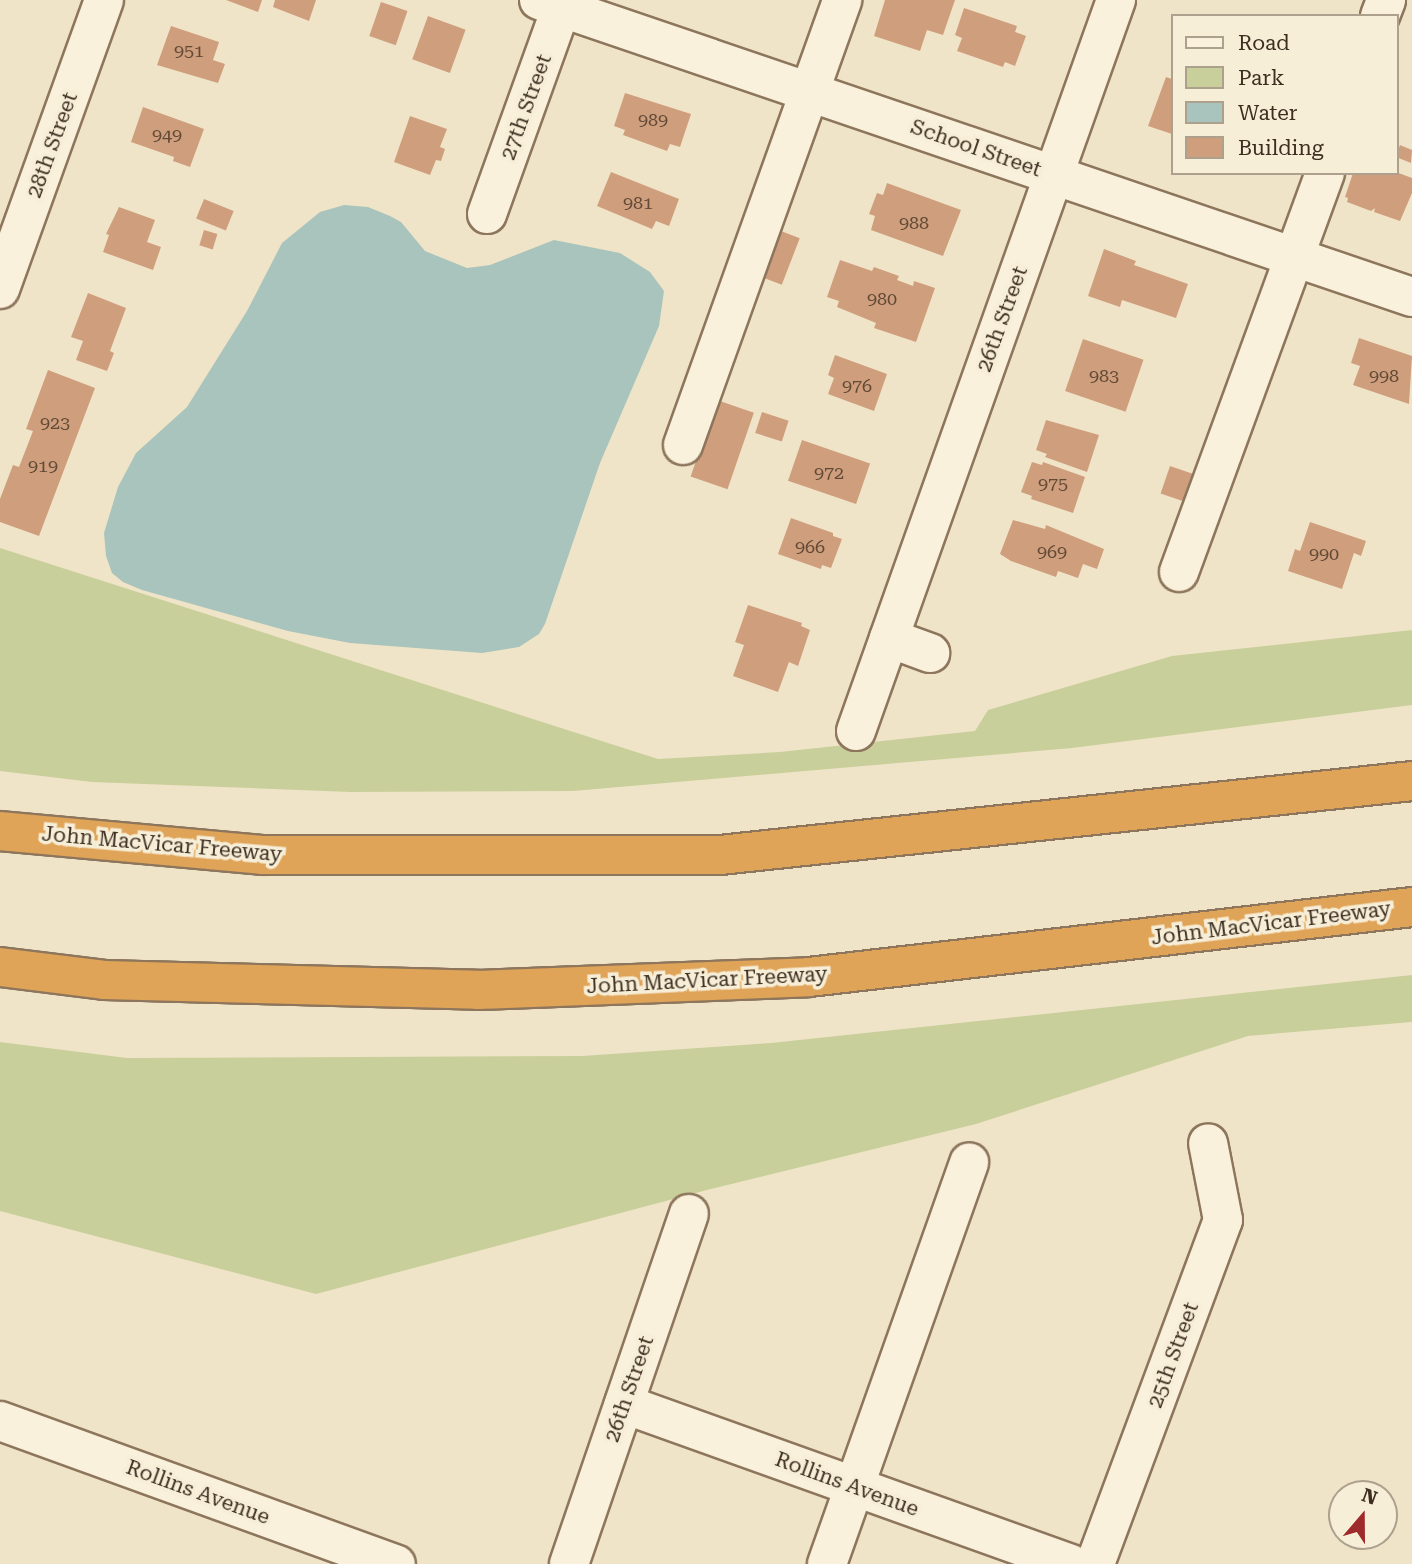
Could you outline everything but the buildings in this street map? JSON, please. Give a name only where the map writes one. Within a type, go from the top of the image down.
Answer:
[{"type":"highway","name":"John MacVicar Freeway","points":[[0,831],[262,856],[720,855],[1412,781]]},
{"type":"highway","name":"John MacVicar Freeway","points":[[0,967],[104,980],[478,990],[809,977],[1412,907]]},
{"type":"highway","points":[[0,987],[104,980]]},
{"type":"street","name":"28th Street","points":[[0,289],[104,0]]},
{"type":"street","points":[[683,445],[807,91],[842,0]]},
{"type":"street","name":"26th Street","points":[[856,731],[1116,0]]},
{"type":"street","name":"School Street","points":[[555,3],[1412,297]]},
{"type":"street","name":"27th Street","points":[[488,215],[555,3]]},
{"type":"street","points":[[1179,572],[1324,175]]},
{"type":"street","points":[[889,638],[930,653]]},
{"type":"street","name":"25th Street","points":[[1095,1564],[1223,1220],[1208,1143]]},
{"type":"street","points":[[827,1564],[969,1162]]},
{"type":"street","name":"26th Street","points":[[569,1564],[689,1214]]},
{"type":"street","name":"Rollins Avenue","points":[[624,1404],[1070,1564]]},
{"type":"street","name":"Rollins Avenue","points":[[0,1421],[396,1564]]},
{"type":"green space","points":[[0,548],[658,759],[780,752],[975,731],[988,710],[1172,656],[1412,630],[1412,705],[1072,748],[573,791],[350,792],[92,782],[0,771]]},
{"type":"green space","points":[[1412,975],[1412,1022],[1248,1036],[976,1124],[707,1190],[316,1294],[0,1211],[0,1042],[127,1058],[582,1056],[771,1043]]},
{"type":"water","points":[[344,205],[368,207],[390,216],[401,222],[425,251],[467,268],[490,265],[554,240],[620,253],[650,272],[664,291],[659,326],[600,463],[545,624],[539,634],[519,647],[482,653],[350,643],[288,631],[142,590],[123,582],[112,573],[106,556],[104,533],[118,487],[136,453],[187,407],[247,311],[282,243],[320,212]]}]
